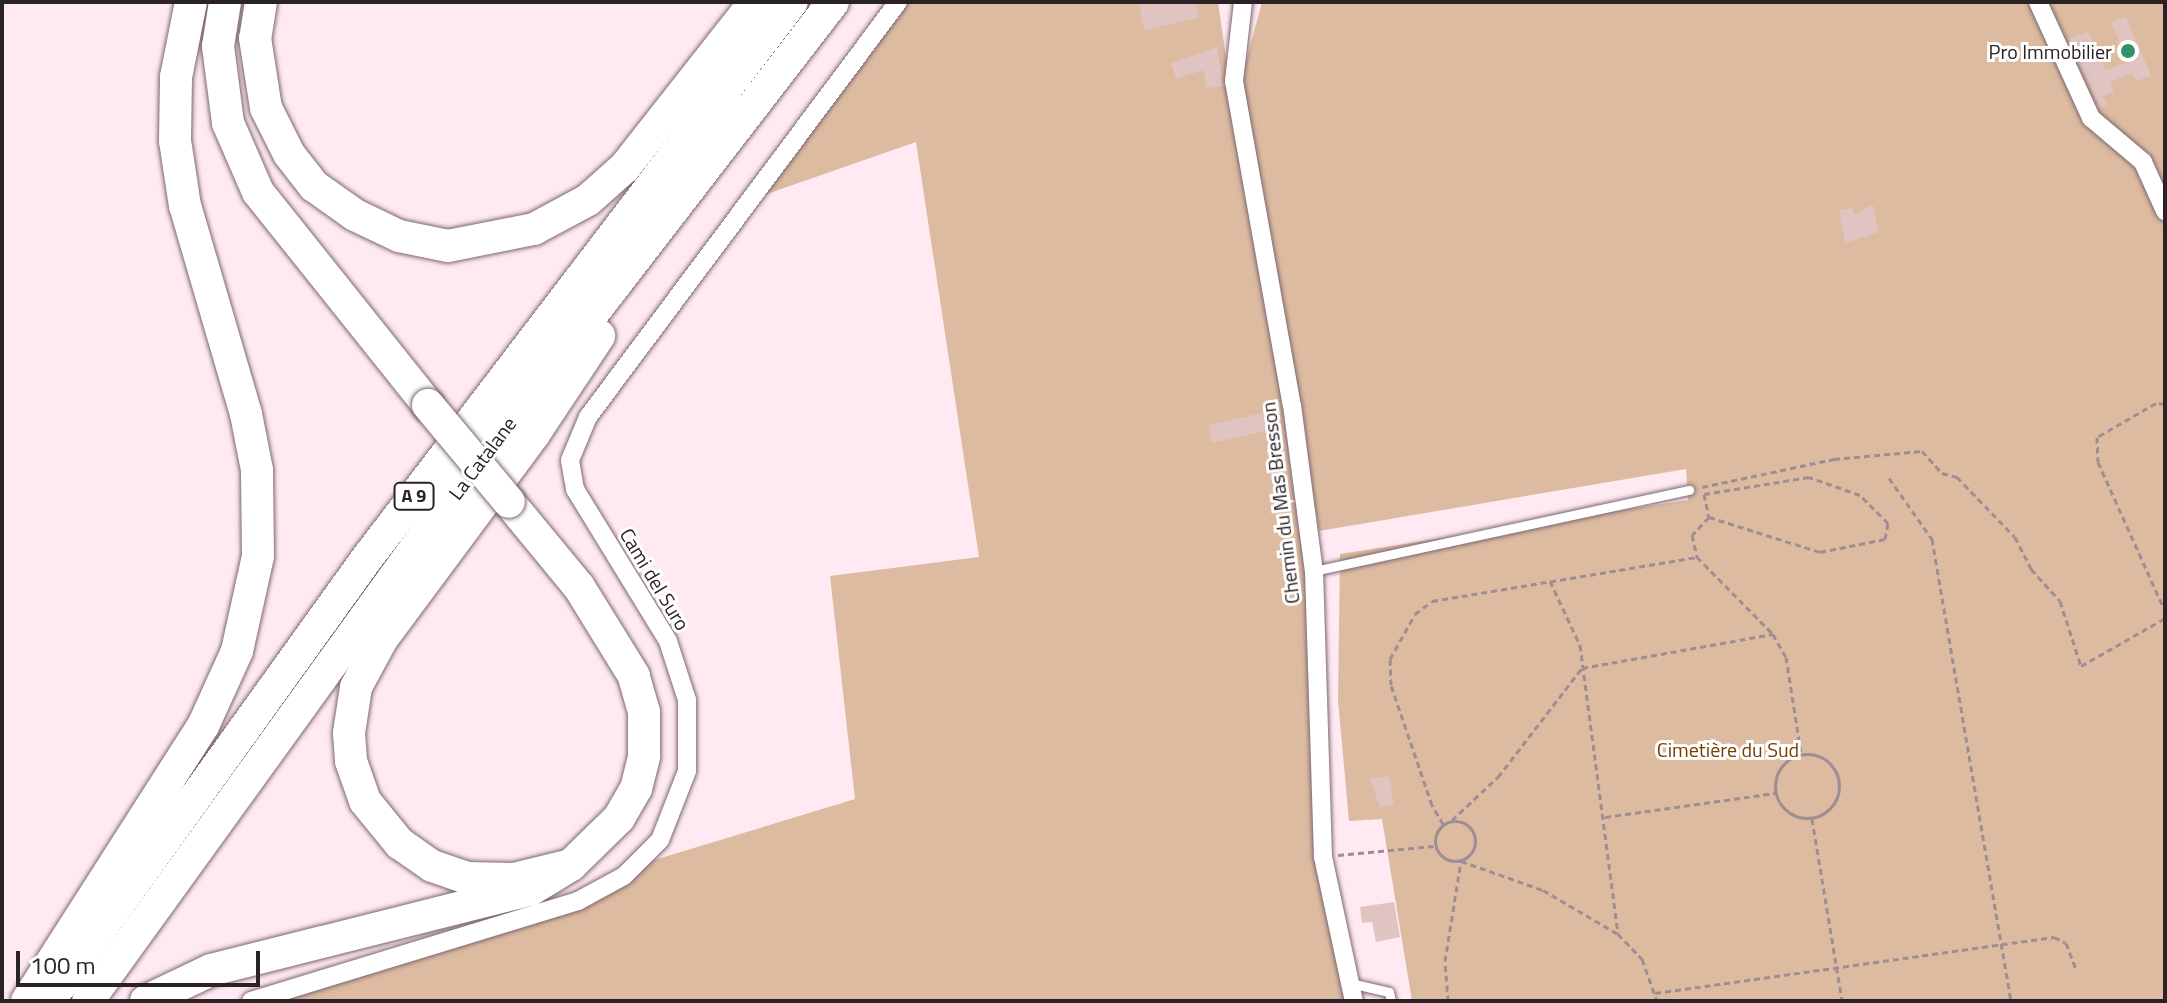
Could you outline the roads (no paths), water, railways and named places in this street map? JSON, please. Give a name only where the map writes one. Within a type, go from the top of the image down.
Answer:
[{"type":"highway","points":[[27,1001],[203,726],[237,651],[258,556],[257,470],[246,414],[192,234],[175,141],[176,77],[191,2]]},
{"type":"highway","points":[[146,1001],[211,970],[530,890],[571,865],[604,839],[636,789],[644,756],[644,712],[634,676],[616,639],[258,192],[228,123],[218,46],[225,2]]},
{"type":"highway","points":[[261,2],[255,38],[266,108],[289,154],[314,186],[355,215],[399,236],[448,246],[534,229],[588,200],[625,167],[755,2]]},
{"type":"highway","name":"La Catalane","points":[[49,1001],[365,561],[792,2]]},
{"type":"highway","name":"La Catalane","points":[[88,1001],[454,494],[833,2]]},
{"type":"highway","points":[[571,865],[514,879],[467,878],[432,866],[400,844],[365,801],[351,761],[356,687],[382,639],[676,231],[697,175]]},
{"type":"street","name":"Cami del Suro","points":[[251,1001],[578,901],[624,876],[660,840],[687,771],[687,700],[668,641],[575,489],[570,460],[588,417],[898,2]]},
{"type":"street","name":"Chemin du Mas Bresson","points":[[1243,2],[1234,81],[1292,405],[1314,571],[1323,857],[1352,992]]},
{"type":"street","points":[[2038,2],[2091,118],[2143,162],[2165,211]]},
{"type":"lane","points":[[1314,571],[1689,490]]},
{"type":"lane","points":[[1352,992],[1389,992],[1391,1001]]},
{"type":"place","name":"Pro Immobilier","points":[[2128,51]]},
{"type":"park label","name":"Cimetière du Sud","points":[[1728,749]]}]
